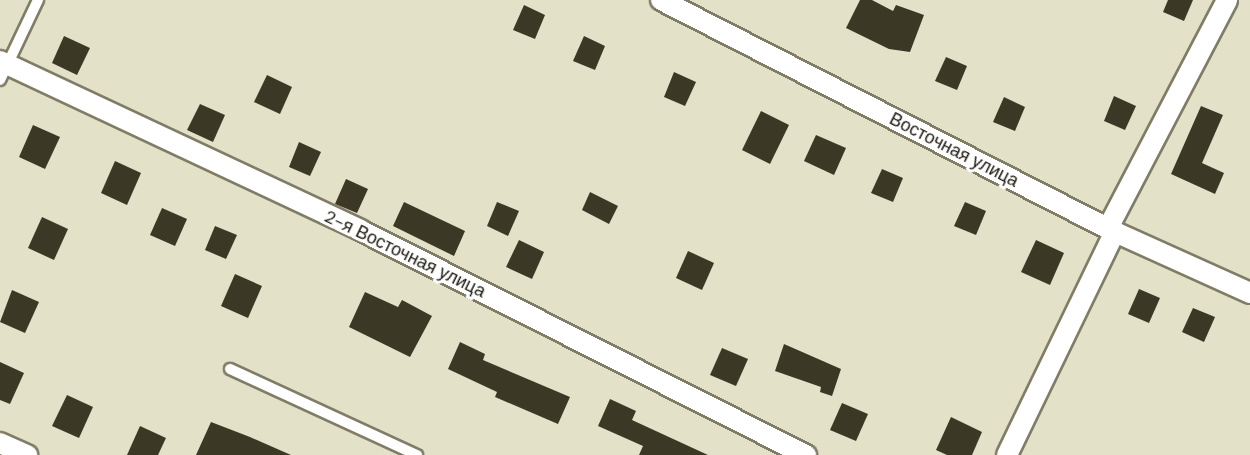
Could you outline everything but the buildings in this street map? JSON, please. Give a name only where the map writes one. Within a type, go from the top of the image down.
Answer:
[{"type":"street","name":"Восточная улица","points":[[661,0],[1111,230],[1250,293]]},
{"type":"street","points":[[1007,455],[1111,230],[1227,0]]},
{"type":"street","name":"2-я Восточная улица","points":[[2,69],[360,230],[806,455]]},
{"type":"street","points":[[0,443],[27,455]]},
{"type":"lane","points":[[2,69],[38,0]]},
{"type":"lane","points":[[230,369],[417,455]]}]
